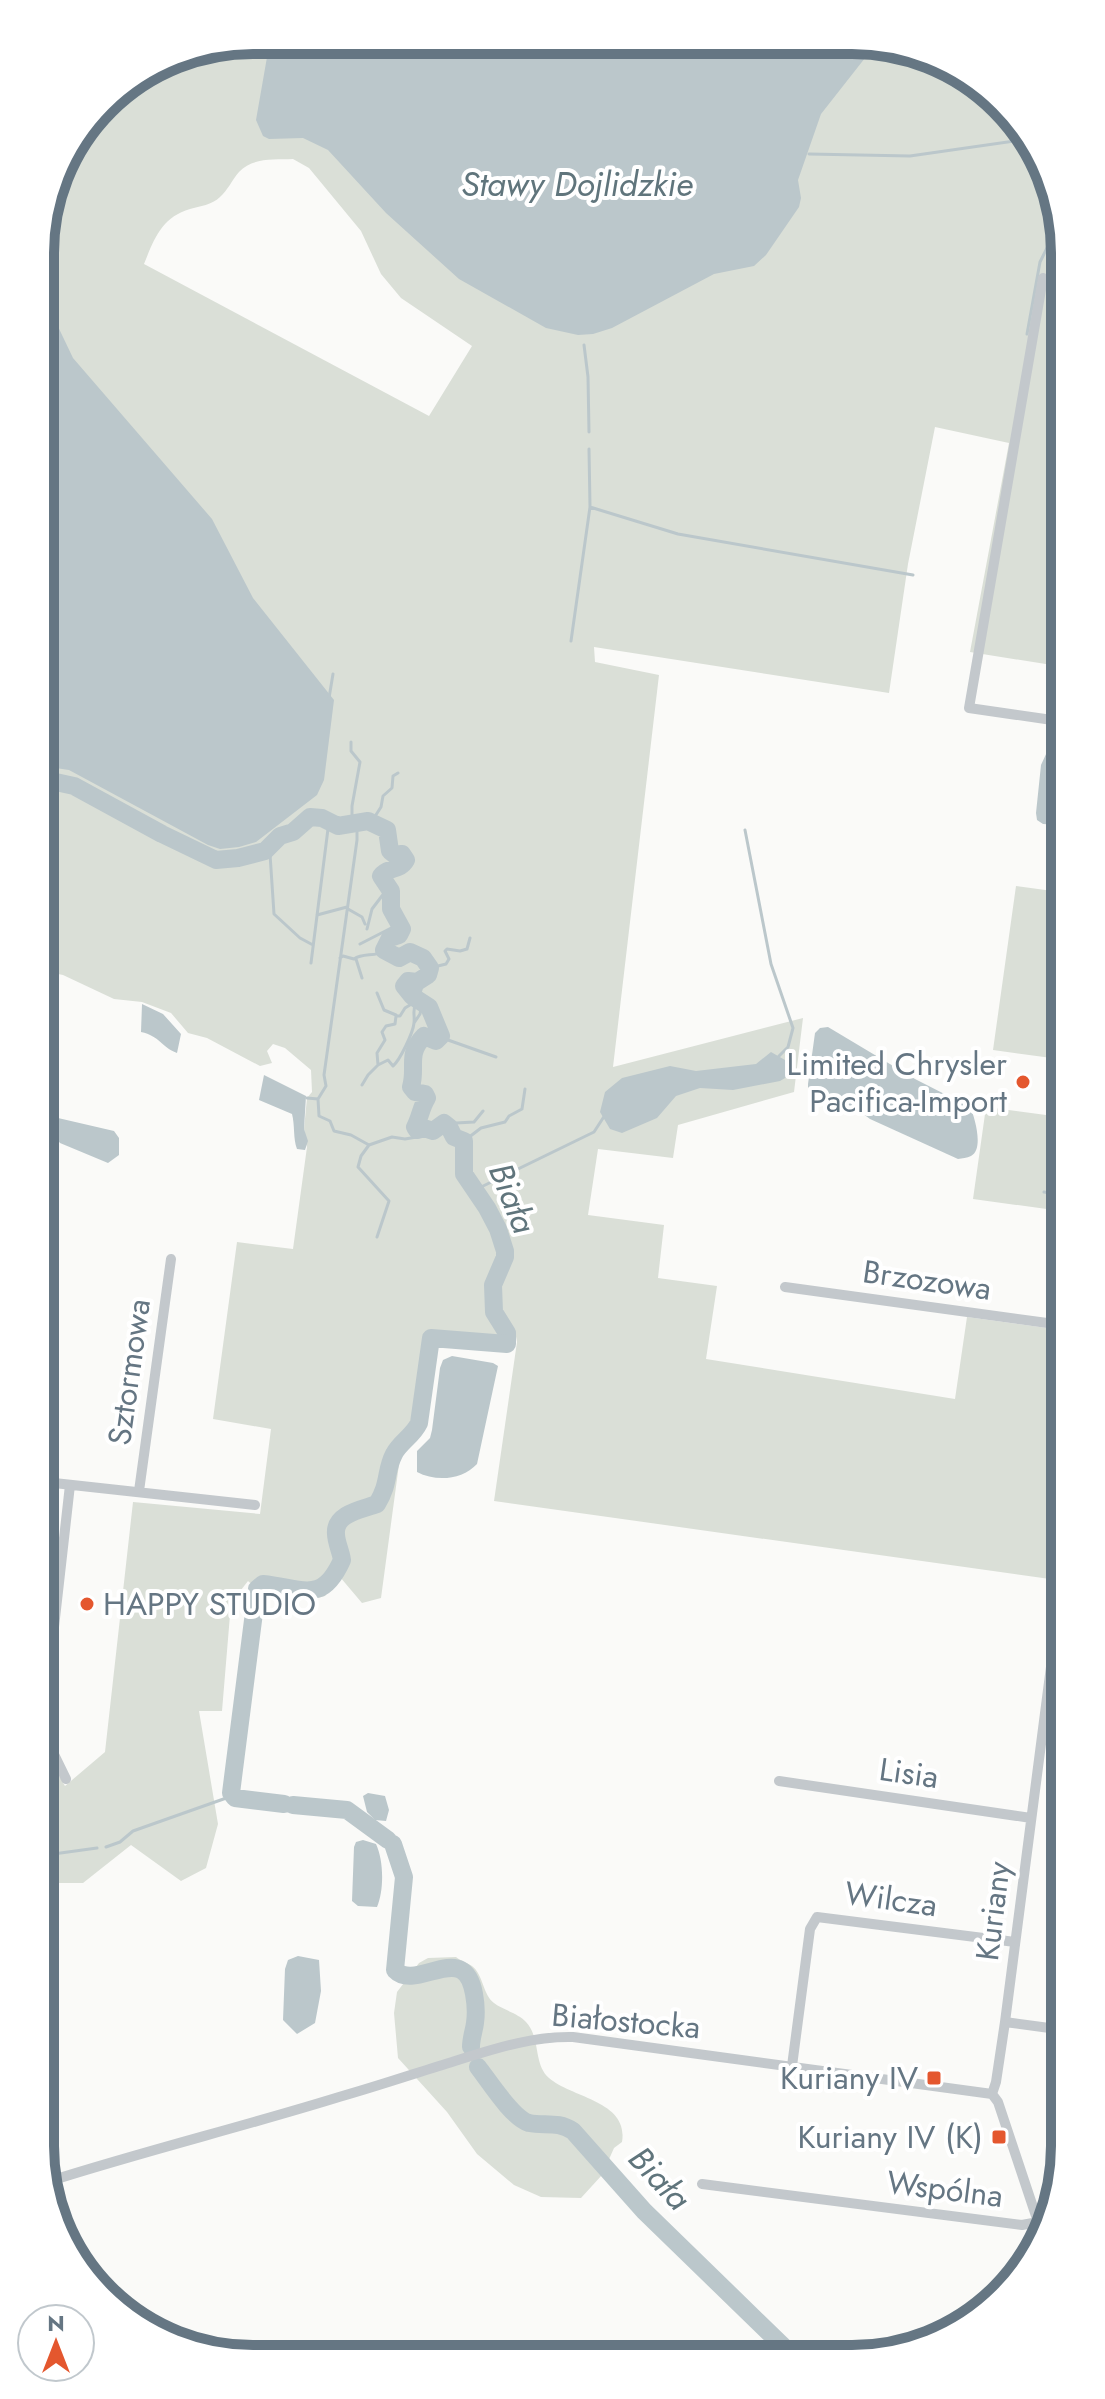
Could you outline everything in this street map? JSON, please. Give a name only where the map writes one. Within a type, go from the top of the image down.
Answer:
[{"type":"street","points":[[1043,278],[969,708],[1051,720]]},
{"type":"street","name":"Sztormowa","points":[[139,1491],[171,1259]]},
{"type":"street","name":"Brzozowa","points":[[785,1287],[1051,1323]]},
{"type":"street","points":[[54,1483],[255,1505]]},
{"type":"street","points":[[54,1627],[70,1485]]},
{"type":"street","name":"Kuriany","points":[[992,2094],[1005,2022],[1051,1666]]},
{"type":"street","points":[[54,1754],[66,1779]]},
{"type":"street","name":"Lisia","points":[[779,1781],[1031,1818]]},
{"type":"street","name":"Wilcza","points":[[792,2066],[810,1929],[817,1917],[1015,1942]]},
{"type":"street","points":[[1005,2022],[1051,2028]]},
{"type":"street","name":"Białostocka","points":[[57,2179],[484,2052],[546,2037],[573,2037],[992,2094]]},
{"type":"street","points":[[992,2094],[998,2102],[1037,2219]]},
{"type":"street","name":"Wspólna","points":[[702,2184],[1022,2225],[1036,2222]]},
{"type":"shaded area","points":[[240,54],[865,54],[916,65],[940,75],[983,103],[1002,122],[1030,165],[1044,202],[1049,227],[1051,665],[970,652],[1009,443],[935,427],[908,564],[889,693],[594,647],[595,662],[659,675],[613,1067],[803,1018],[794,1092],[678,1125],[673,1158],[598,1149],[588,1215],[664,1225],[658,1278],[717,1286],[706,1359],[955,1399],[967,1317],[1051,1328],[1051,1579],[494,1501],[517,1342],[515,1331],[503,1316],[501,1325],[507,1333],[507,1344],[432,1338],[434,1343],[423,1429],[400,1457],[381,1598],[362,1603],[340,1577],[325,1596],[313,1599],[262,1594],[248,1581],[231,1603],[222,1711],[199,1711],[218,1824],[206,1868],[181,1881],[131,1845],[83,1883],[54,1883],[54,1767],[65,1786],[105,1752],[133,1502],[260,1514],[271,1429],[213,1419],[237,1242],[293,1249],[307,1147],[304,1129],[307,1098],[312,1092],[311,1070],[285,1048],[273,1044],[267,1051],[272,1063],[260,1066],[207,1038],[188,1033],[171,1013],[142,1002],[114,999],[54,973],[54,240],[69,177],[95,132],[112,112],[165,75],[214,58]],"holes":[[[293,159],[309,168],[361,231],[381,274],[401,298],[472,346],[429,416],[144,264],[156,238],[172,217],[217,200],[239,172],[264,160]]]},
{"type":"shaded area","points":[[1016,886],[1051,891],[1051,1058],[993,1050]]},
{"type":"shaded area","points":[[986,1107],[1051,1116],[1051,1210],[973,1199]]},
{"type":"shaded area","points":[[456,1957],[476,1970],[494,2003],[519,2016],[531,2028],[541,2066],[549,2078],[597,2102],[617,2118],[622,2128],[622,2142],[614,2148],[602,2175],[581,2198],[541,2197],[514,2185],[477,2154],[447,2112],[398,2058],[394,2013],[397,1992],[419,1963],[428,1958]]},
{"type":"water","points":[[257,54],[254,58],[209,60]]},
{"type":"water","name":"Stawy Dojlidzkie","points":[[268,54],[868,54],[821,114],[798,180],[799,207],[766,255],[754,266],[714,274],[612,328],[593,334],[578,335],[546,328],[459,279],[386,213],[328,150],[303,138],[269,139],[263,136],[256,120]]},
{"type":"water","points":[[54,318],[73,358],[212,519],[253,598],[334,700],[324,780],[317,795],[256,842],[239,847],[220,849],[208,845],[69,770],[54,768]]},
{"type":"water","points":[[1051,743],[1051,824],[1037,820],[1041,765]]},
{"type":"water","points":[[318,812],[338,826],[309,821],[292,838],[276,835],[278,828],[288,830],[306,813]]},
{"type":"water","points":[[142,1004],[163,1014],[181,1034],[177,1053],[141,1032]]},
{"type":"water","points":[[828,1027],[915,1079],[970,1107],[977,1133],[975,1153],[958,1159],[870,1119],[855,1108],[814,1095],[808,1090],[815,1033],[820,1028]]},
{"type":"water","points":[[771,1052],[792,1064],[792,1074],[780,1081],[733,1090],[700,1088],[676,1096],[657,1118],[622,1133],[610,1129],[600,1112],[605,1092],[622,1078],[670,1066],[696,1071],[756,1064]]},
{"type":"water","points":[[264,1075],[306,1096],[304,1129],[308,1141],[305,1150],[297,1149],[292,1114],[259,1100]]},
{"type":"water","points":[[58,1118],[114,1131],[119,1138],[119,1155],[108,1163],[60,1143],[55,1137],[54,1121]]},
{"type":"water","points":[[452,1356],[498,1366],[477,1464],[456,1476],[432,1477],[417,1472],[417,1451],[430,1438],[440,1368],[443,1360]]},
{"type":"water","points":[[368,1793],[385,1796],[389,1810],[386,1821],[375,1820],[367,1812],[363,1796]]},
{"type":"water","points":[[363,1840],[376,1844],[381,1859],[382,1885],[377,1907],[358,1906],[352,1901],[354,1847],[356,1842]]},
{"type":"water","points":[[298,1956],[319,1960],[321,1991],[315,2023],[297,2034],[283,2020],[285,1969],[288,1960]]},
{"type":"waterway","points":[[809,154],[910,156],[1016,141]]},
{"type":"waterway","points":[[1027,334],[1040,262],[1050,237]]},
{"type":"waterway","points":[[584,345],[589,432]]},
{"type":"waterway","points":[[589,449],[590,507],[678,534],[913,575]]},
{"type":"waterway","points":[[571,641],[590,507]]},
{"type":"waterway","points":[[329,698],[333,674]]},
{"type":"waterway","points":[[351,742],[351,751],[360,762],[352,806],[352,825],[357,832],[357,840],[324,1075],[326,1086],[318,1099],[319,1116],[330,1121],[334,1131],[351,1135],[369,1145],[392,1137],[417,1137],[419,1130]]},
{"type":"waterway","points":[[372,821],[381,807],[383,796],[392,788],[393,776],[398,773]]},
{"type":"waterway","name":"Biała","points":[[54,782],[74,786],[216,860],[265,851],[280,836],[293,832],[310,817],[322,818],[338,826],[368,821],[387,830],[390,851],[395,855],[402,854],[406,860],[381,876],[391,891],[391,909],[402,929],[399,935],[390,938],[384,950],[399,958],[410,952],[423,958],[430,968],[428,975],[417,982],[408,981],[404,986],[412,996],[429,1007],[441,1036],[436,1041],[424,1036],[415,1049],[411,1087],[427,1098],[415,1127],[417,1130],[424,1128],[433,1131],[444,1123],[454,1137],[464,1141],[464,1174],[487,1208],[505,1251],[493,1285],[494,1312],[507,1333],[507,1344],[431,1338],[419,1423],[394,1454],[377,1504],[351,1513],[340,1521],[336,1534],[342,1560],[335,1574],[327,1583],[310,1590],[263,1584],[257,1589],[231,1793],[235,1798],[284,1804]]},
{"type":"waterway","points":[[311,963],[329,821]]},
{"type":"waterway","points":[[745,830],[771,964],[793,1028],[788,1047],[779,1056]]},
{"type":"waterway","points":[[267,849],[270,854],[274,914],[300,938],[313,945]]},
{"type":"waterway","points":[[367,929],[372,909],[388,888]]},
{"type":"waterway","points":[[317,915],[347,907]]},
{"type":"waterway","points":[[348,909],[362,917],[365,924]]},
{"type":"waterway","points":[[360,944],[399,924]]},
{"type":"waterway","points":[[430,968],[446,964],[449,959],[447,949],[467,949],[470,938]]},
{"type":"waterway","points":[[340,958],[354,959],[384,949]]},
{"type":"waterway","points":[[356,959],[362,978]]},
{"type":"waterway","points":[[362,1085],[378,1065],[377,1053],[385,1040],[382,1032],[386,1026],[395,1024],[396,1016],[418,1000],[425,976]]},
{"type":"waterway","points":[[377,993],[384,1010],[396,1015]]},
{"type":"waterway","points":[[378,1065],[388,1060],[393,1066],[399,1058],[413,1027],[416,1003]]},
{"type":"waterway","points":[[414,1023],[422,1003]]},
{"type":"waterway","points":[[439,1031],[445,1033],[448,1040],[496,1057]]},
{"type":"waterway","points":[[464,1141],[481,1128],[505,1122],[522,1109],[525,1089]]},
{"type":"waterway","points":[[307,1098],[318,1099]]},
{"type":"waterway","points":[[449,1127],[456,1123],[474,1122],[483,1111]]},
{"type":"waterway","points":[[477,1189],[594,1132],[605,1115]]},
{"type":"waterway","points":[[369,1145],[358,1167],[389,1201],[377,1237]]},
{"type":"waterway","points":[[1044,1192],[1051,1193]]},
{"type":"waterway","points":[[106,1847],[120,1842],[133,1831],[232,1796]]},
{"type":"waterway","name":"Biała","points":[[293,1805],[347,1810],[388,1840]]},
{"type":"waterway","name":"Biała","points":[[393,1844],[404,1877],[395,1970],[410,1976],[454,1968],[466,1974],[475,2002],[471,2047]]},
{"type":"waterway","points":[[54,1854],[97,1848]]},
{"type":"waterway","name":"Biała","points":[[478,2067],[508,2107],[522,2120],[562,2126],[573,2131],[644,2211],[782,2345]]},
{"type":"place","name":"Limited Chrysler Pacifica-Import","points":[[1023,1082]]},
{"type":"place","name":"HAPPY STUDIO","points":[[87,1604]]},
{"type":"place","name":"Kuriany IV","points":[[934,2078]]},
{"type":"place","name":"Kuriany IV (K)","points":[[999,2137]]}]
